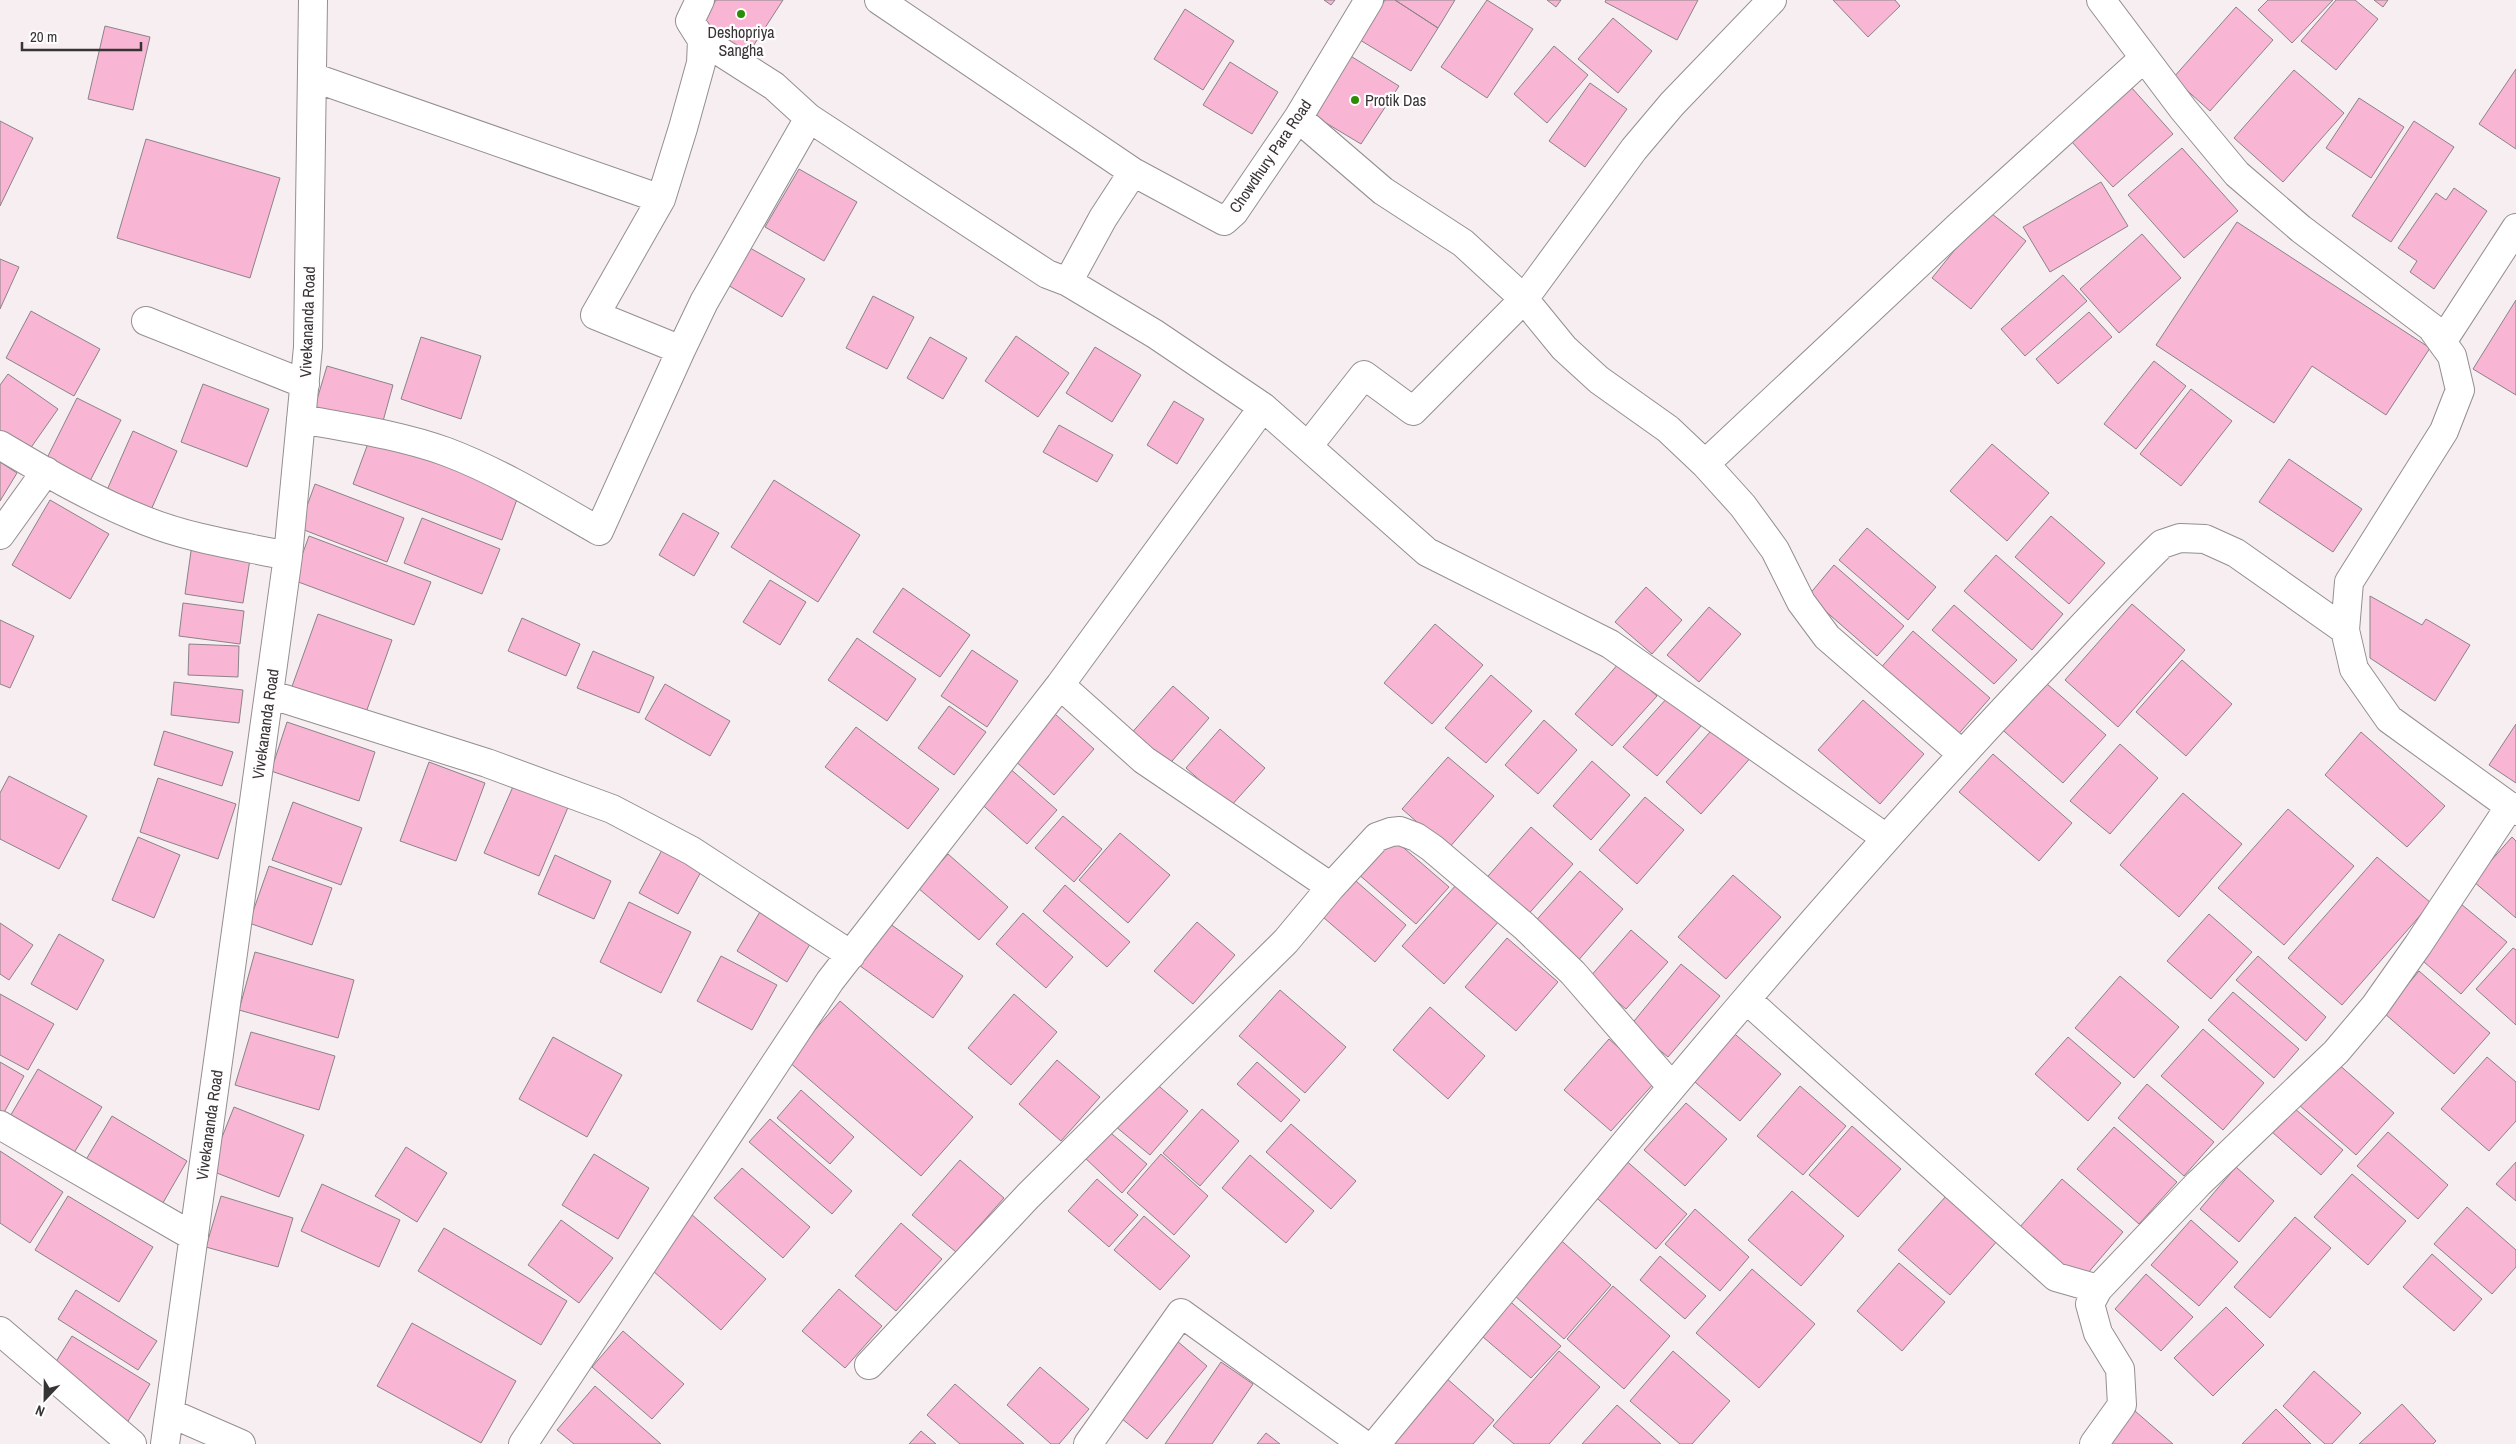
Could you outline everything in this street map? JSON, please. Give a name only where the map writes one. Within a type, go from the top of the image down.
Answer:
[{"type":"street","name":"Vivekananda Road","points":[[165,1444],[288,556],[308,347],[313,0]]},
{"type":"street","points":[[700,0],[690,21],[702,40],[774,86],[810,118],[1047,274],[1068,282],[1155,334],[1263,407],[1309,445],[1427,552],[1610,644],[1886,838]]},
{"type":"street","name":"Chowdhury Para Road","points":[[879,0],[1133,172],[1224,221],[1234,212],[1298,118],[1369,0]]},
{"type":"street","points":[[1309,445],[1364,374],[1413,411],[1524,299],[1634,149],[1672,104],[1772,0]]},
{"type":"street","points":[[2094,1444],[2122,1405],[2120,1369],[2098,1332],[2090,1304],[2098,1289],[2198,1184],[2336,1052],[2375,1006],[2513,809],[2388,718],[2354,669],[2345,630],[2349,582],[2444,431],[2460,390],[2452,356],[2431,327],[2302,229],[2236,174],[2183,109],[2101,0]]},
{"type":"street","points":[[680,350],[595,315],[660,199],[684,128],[701,63],[702,40]]},
{"type":"street","points":[[1705,464],[1960,225],[2144,58]]},
{"type":"street","points":[[312,77],[660,199]]},
{"type":"street","points":[[302,419],[389,435],[447,453],[523,488],[599,531],[680,350],[704,302],[810,118]]},
{"type":"street","points":[[1298,118],[1383,191],[1463,243],[1524,299],[1564,348],[1598,380],[1668,429],[1705,464],[1743,506],[1774,550],[1802,602],[1827,637],[1962,754]]},
{"type":"street","points":[[1068,282],[1103,218],[1133,172]]},
{"type":"street","points":[[2442,342],[2513,241]]},
{"type":"street","points":[[146,321],[305,384]]},
{"type":"street","points":[[523,1444],[830,981],[1060,685],[1263,407]]},
{"type":"street","points":[[0,445],[89,495],[147,522],[212,540],[288,556]]},
{"type":"street","points":[[0,535],[46,472]]},
{"type":"street","points":[[1376,1444],[1672,1087],[1886,838],[1962,754],[2162,544],[2180,538],[2205,539],[2236,553],[2345,630]]},
{"type":"street","points":[[1060,685],[1144,760],[1331,887]]},
{"type":"street","points":[[269,694],[487,763],[612,809],[692,851],[850,955]]},
{"type":"street","points":[[869,1365],[1028,1196],[1286,941],[1331,887],[1377,837],[1391,832],[1400,831],[1416,837],[1458,868],[1573,973],[1672,1087]]},
{"type":"street","points":[[1747,1000],[2056,1277],[2098,1289]]},
{"type":"street","points":[[0,1125],[194,1237]]},
{"type":"street","points":[[1088,1444],[1181,1313],[1363,1444]]},
{"type":"street","points":[[0,1331],[132,1444]]},
{"type":"street","points":[[170,1413],[241,1444]]},
{"type":"building","name":"Deshopriya Sangha","points":[[716,0],[783,0],[748,54],[700,28]]},
{"type":"building","points":[[1324,0],[1335,0],[1331,5]]},
{"type":"building","points":[[1385,0],[1395,0],[1438,28],[1411,71],[1360,40]]},
{"type":"building","points":[[1395,0],[1455,0],[1438,28]]},
{"type":"building","points":[[1487,0],[1533,29],[1487,98],[1441,67]]},
{"type":"building","points":[[1547,0],[1561,0],[1556,7]]},
{"type":"building","points":[[1606,0],[1698,0],[1677,40],[1605,2]]},
{"type":"building","points":[[1833,0],[1895,0],[1900,6],[1868,37]]},
{"type":"building","points":[[2268,0],[2333,0],[2292,43],[2258,10]]},
{"type":"building","points":[[2336,0],[2355,0],[2378,19],[2336,70],[2301,41]]},
{"type":"building","points":[[2374,0],[2388,0],[2383,7]]},
{"type":"building","points":[[2236,7],[2273,40],[2210,111],[2173,78]]},
{"type":"building","points":[[1185,9],[1234,41],[1203,90],[1154,59]]},
{"type":"building","points":[[1613,18],[1652,51],[1618,93],[1578,59]]},
{"type":"building","points":[[105,26],[150,37],[133,110],[88,99]]},
{"type":"building","points":[[1554,46],[1588,75],[1547,123],[1514,94]]},
{"type":"building","name":"Protik Das","points":[[1349,55],[1399,86],[1361,144],[1311,114]]},
{"type":"building","points":[[1230,62],[1278,92],[1252,134],[1203,105]]},
{"type":"building","points":[[2516,69],[2516,149],[2479,124]]},
{"type":"building","points":[[2294,70],[2344,113],[2283,182],[2234,138]]},
{"type":"building","points":[[1590,83],[1627,109],[1585,167],[1549,141]]},
{"type":"building","points":[[2131,87],[2173,134],[2113,187],[2071,141]]},
{"type":"building","points":[[2359,98],[2404,127],[2371,178],[2326,148]]},
{"type":"building","points":[[0,121],[33,138],[0,206]]},
{"type":"building","points":[[2414,121],[2454,147],[2391,242],[2352,216]]},
{"type":"building","points":[[146,139],[280,178],[250,278],[117,238]]},
{"type":"building","points":[[2182,148],[2238,211],[2184,258],[2128,195]]},
{"type":"building","points":[[799,169],[857,202],[824,261],[765,227]]},
{"type":"building","points":[[2101,182],[2128,226],[2050,272],[2023,227]]},
{"type":"building","points":[[2454,188],[2487,211],[2434,289],[2410,272],[2417,261],[2398,248],[2436,193],[2446,200]]},
{"type":"building","points":[[1987,210],[2026,241],[1971,309],[1932,278]]},
{"type":"building","points":[[2237,222],[2430,348],[2386,415],[2312,366],[2274,423],[2156,345]]},
{"type":"building","points":[[2142,234],[2181,278],[2119,333],[2080,289]]},
{"type":"building","points":[[743,244],[805,279],[782,317],[721,281]]},
{"type":"building","points":[[0,259],[19,267],[0,309]]},
{"type":"building","points":[[2063,275],[2087,301],[2025,356],[2001,329]]},
{"type":"building","points":[[873,296],[914,317],[887,369],[846,348]]},
{"type":"building","points":[[2516,300],[2516,395],[2473,369]]},
{"type":"building","points":[[31,311],[100,349],[74,396],[6,358]]},
{"type":"building","points":[[2089,312],[2112,337],[2058,384],[2036,359]]},
{"type":"building","points":[[1016,336],[1069,373],[1038,417],[985,381]]},
{"type":"building","points":[[421,337],[481,356],[461,419],[401,399]]},
{"type":"building","points":[[930,337],[967,358],[943,399],[907,378]]},
{"type":"building","points":[[1095,347],[1141,375],[1112,422],[1066,393]]},
{"type":"building","points":[[2154,361],[2186,386],[2136,449],[2104,424]]},
{"type":"building","points":[[327,366],[393,385],[380,432],[313,413]]},
{"type":"building","points":[[8,374],[58,409],[25,456],[0,438],[0,385]]},
{"type":"building","points":[[203,384],[269,409],[247,467],[181,442]]},
{"type":"building","points":[[2191,389],[2232,421],[2181,486],[2140,454]]},
{"type":"building","points":[[77,398],[121,420],[89,483],[45,462]]},
{"type":"building","points":[[1174,401],[1204,419],[1177,464],[1147,445]]},
{"type":"building","points":[[1059,425],[1113,455],[1097,482],[1043,452]]},
{"type":"building","points":[[133,431],[177,451],[151,510],[107,490]]},
{"type":"building","points":[[370,438],[519,494],[502,540],[353,484]]},
{"type":"building","points":[[1992,444],[2049,493],[2007,541],[1950,491]]},
{"type":"building","points":[[2289,459],[2362,509],[2333,552],[2259,502]]},
{"type":"building","points":[[0,462],[17,473],[0,501]]},
{"type":"building","points":[[774,480],[860,535],[818,602],[731,547]]},
{"type":"building","points":[[315,484],[404,518],[387,562],[299,528]]},
{"type":"building","points":[[50,500],[109,534],[70,599],[12,565]]},
{"type":"building","points":[[683,513],[719,533],[694,576],[659,555]]},
{"type":"building","points":[[2051,516],[2105,563],[2069,604],[2015,557]]},
{"type":"building","points":[[422,518],[500,549],[482,594],[404,563]]},
{"type":"building","points":[[1867,528],[1936,587],[1908,620],[1839,560]]},
{"type":"building","points":[[309,536],[431,582],[414,625],[293,580]]},
{"type":"building","points":[[192,544],[251,553],[243,603],[185,594]]},
{"type":"building","points":[[1996,555],[2063,614],[2032,650],[1964,591]]},
{"type":"building","points":[[1834,565],[1904,626],[1877,656],[1808,596]]},
{"type":"building","points":[[770,580],[806,602],[780,645],[743,622]]},
{"type":"building","points":[[1646,587],[1682,620],[1652,654],[1615,622]]},
{"type":"building","points":[[903,588],[970,635],[940,677],[873,632]]},
{"type":"building","points":[[2370,596],[2422,625],[2426,619],[2470,645],[2435,701],[2370,658]]},
{"type":"building","points":[[183,603],[244,611],[240,644],[179,636]]},
{"type":"building","points":[[2132,604],[2185,650],[2118,727],[2065,680]]},
{"type":"building","points":[[1954,605],[2017,660],[1994,684],[1932,630]]},
{"type":"building","points":[[1709,607],[1741,634],[1699,682],[1667,655]]},
{"type":"building","points":[[318,614],[392,640],[364,718],[290,692]]},
{"type":"building","points":[[522,618],[580,644],[566,676],[508,651]]},
{"type":"building","points":[[0,620],[34,636],[10,688],[0,684]]},
{"type":"building","points":[[1435,624],[1483,665],[1432,724],[1384,683]]},
{"type":"building","points":[[1913,631],[1990,698],[1955,738],[1878,671]]},
{"type":"building","points":[[857,638],[916,679],[887,721],[828,680]]},
{"type":"building","points":[[189,644],[239,646],[238,677],[188,675]]},
{"type":"building","points":[[972,650],[1018,681],[987,727],[941,696]]},
{"type":"building","points":[[593,651],[654,677],[639,713],[577,688]]},
{"type":"building","points":[[2182,660],[2232,704],[2186,756],[2136,712]]},
{"type":"building","points":[[1619,663],[1657,696],[1612,746],[1575,714]]},
{"type":"building","points":[[1491,675],[1532,711],[1486,763],[1445,728]]},
{"type":"building","points":[[2039,677],[2106,735],[2063,783],[1997,725]]},
{"type":"building","points":[[174,682],[243,690],[239,723],[171,715]]},
{"type":"building","points":[[665,684],[730,721],[710,756],[645,719]]},
{"type":"building","points":[[1173,686],[1209,718],[1166,768],[1129,736]]},
{"type":"building","points":[[1668,697],[1701,726],[1657,776],[1623,747]]},
{"type":"building","points":[[1863,700],[1924,754],[1880,804],[1818,750]]},
{"type":"building","points":[[949,706],[986,732],[954,775],[918,748]]},
{"type":"building","points":[[1055,714],[1094,749],[1054,795],[1014,760]]},
{"type":"building","points":[[1544,720],[1577,750],[1538,794],[1505,765]]},
{"type":"building","points":[[287,722],[375,752],[359,801],[271,771]]},
{"type":"building","points":[[1717,724],[1753,755],[1701,814],[1666,782]]},
{"type":"building","points":[[2516,724],[2516,783],[2489,765]]},
{"type":"building","points":[[856,727],[939,789],[908,829],[825,767]]},
{"type":"building","points":[[1220,729],[1265,768],[1230,807],[1186,768]]},
{"type":"building","points":[[164,731],[233,752],[222,786],[154,765]]},
{"type":"building","points":[[2361,732],[2445,806],[2407,847],[2325,775]]},
{"type":"building","points":[[2120,744],[2158,778],[2110,834],[2070,801]]},
{"type":"building","points":[[1993,754],[2072,823],[2039,861],[1959,792]]},
{"type":"building","points":[[1448,757],[1494,796],[1448,849],[1402,809]]},
{"type":"building","points":[[1592,761],[1630,795],[1591,840],[1553,806]]},
{"type":"building","points":[[429,762],[485,783],[456,861],[400,841]]},
{"type":"building","points":[[1007,766],[1057,810],[1027,844],[978,801]]},
{"type":"building","points":[[9,776],[87,816],[59,869],[0,839],[0,793]]},
{"type":"building","points":[[158,778],[236,804],[218,859],[140,832]]},
{"type":"building","points":[[515,782],[569,805],[539,876],[484,853]]},
{"type":"building","points":[[2183,793],[2242,844],[2179,917],[2120,865]]},
{"type":"building","points":[[1645,797],[1684,830],[1637,884],[1599,850]]},
{"type":"building","points":[[293,802],[362,828],[341,885],[272,860]]},
{"type":"building","points":[[2288,809],[2354,866],[2284,945],[2218,888]]},
{"type":"building","points":[[1063,816],[1102,849],[1074,882],[1035,848]]},
{"type":"building","points":[[1531,827],[1573,864],[1524,919],[1482,883]]},
{"type":"building","points":[[1120,833],[1170,875],[1128,923],[1079,880]]},
{"type":"building","points":[[1390,836],[1449,887],[1416,924],[1357,873]]},
{"type":"building","points":[[138,837],[180,855],[154,918],[112,900]]},
{"type":"building","points":[[2512,837],[2516,841],[2516,918],[2473,881]]},
{"type":"building","points":[[663,848],[703,868],[678,914],[639,893]]},
{"type":"building","points":[[948,854],[1008,907],[979,940],[918,888]]},
{"type":"building","points":[[555,855],[611,881],[594,919],[538,894]]},
{"type":"building","points":[[2377,857],[2431,903],[2342,1005],[2288,958]]},
{"type":"building","points":[[269,866],[332,888],[312,945],[249,923]]},
{"type":"building","points":[[1580,871],[1623,909],[1576,963],[1532,925]]},
{"type":"building","points":[[1348,874],[1406,925],[1375,962],[1316,911]]},
{"type":"building","points":[[1733,875],[1781,917],[1726,979],[1678,937]]},
{"type":"building","points":[[1457,884],[1499,921],[1444,984],[1402,946]]},
{"type":"building","points":[[1065,885],[1130,942],[1107,967],[1043,911]]},
{"type":"building","points":[[629,902],[691,932],[661,993],[600,962]]},
{"type":"building","points":[[2461,904],[2507,942],[2461,994],[2416,955]]},
{"type":"building","points":[[764,905],[815,936],[787,982],[737,951]]},
{"type":"building","points":[[1023,913],[1073,957],[1046,988],[996,944]]},
{"type":"building","points":[[2209,914],[2252,952],[2211,999],[2167,961]]},
{"type":"building","points":[[886,921],[963,976],[933,1018],[856,963]]},
{"type":"building","points":[[1197,922],[1235,955],[1193,1004],[1154,971]]},
{"type":"building","points":[[0,923],[33,945],[9,980],[0,974]]},
{"type":"building","points":[[1631,930],[1668,962],[1626,1009],[1589,978]]},
{"type":"building","points":[[59,934],[104,960],[77,1010],[31,984]]},
{"type":"building","points":[[1507,938],[1558,982],[1516,1031],[1465,987]]},
{"type":"building","points":[[2513,948],[2516,950],[2516,1025],[2476,989]]},
{"type":"building","points":[[255,952],[354,980],[338,1038],[239,1010]]},
{"type":"building","points":[[721,956],[777,985],[752,1030],[697,1001]]},
{"type":"building","points":[[2258,956],[2326,1017],[2306,1041],[2236,980]]},
{"type":"building","points":[[1681,964],[1720,996],[1668,1057],[1630,1026]]},
{"type":"building","points":[[2419,971],[2490,1033],[2454,1074],[2384,1013]]},
{"type":"building","points":[[2120,976],[2179,1027],[2134,1078],[2075,1028]]},
{"type":"building","points":[[1280,990],[1346,1047],[1305,1093],[1239,1036]]},
{"type":"building","points":[[2233,992],[2299,1049],[2274,1078],[2208,1020]]},
{"type":"building","points":[[0,994],[54,1024],[28,1070],[0,1055]]},
{"type":"building","points":[[1014,994],[1057,1032],[1011,1085],[968,1048]]},
{"type":"building","points":[[840,1001],[973,1117],[921,1176],[788,1061]]},
{"type":"building","points":[[1430,1007],[1485,1056],[1448,1099],[1393,1050]]},
{"type":"building","points":[[1729,1029],[1781,1074],[1740,1121],[1688,1076]]},
{"type":"building","points":[[2203,1029],[2264,1083],[2223,1130],[2161,1076]]},
{"type":"building","points":[[251,1032],[335,1056],[319,1110],[235,1085]]},
{"type":"building","points":[[553,1037],[622,1075],[587,1137],[519,1099]]},
{"type":"building","points":[[2068,1037],[2121,1083],[2088,1121],[2035,1074]]},
{"type":"building","points":[[1609,1039],[1656,1081],[1611,1131],[1564,1090]]},
{"type":"building","points":[[2487,1057],[2516,1082],[2516,1121],[2489,1151],[2441,1109]]},
{"type":"building","points":[[1057,1060],[1100,1097],[1061,1141],[1019,1104]]},
{"type":"building","points":[[0,1062],[24,1076],[1,1118],[0,1118]]},
{"type":"building","points":[[1257,1062],[1300,1100],[1281,1122],[1237,1084]]},
{"type":"building","points":[[2337,1063],[2394,1113],[2356,1155],[2299,1105]]},
{"type":"building","points":[[38,1069],[102,1107],[72,1156],[9,1118]]},
{"type":"building","points":[[1154,1082],[1188,1111],[1150,1155],[1115,1126]]},
{"type":"building","points":[[2147,1084],[2214,1142],[2184,1176],[2118,1118]]},
{"type":"building","points":[[1800,1086],[1846,1126],[1803,1175],[1757,1136]]},
{"type":"building","points":[[801,1090],[854,1137],[830,1164],[777,1118]]},
{"type":"building","points":[[1686,1103],[1727,1139],[1685,1186],[1644,1150]]},
{"type":"building","points":[[234,1107],[304,1135],[279,1197],[209,1170]]},
{"type":"building","points":[[2294,1108],[2343,1150],[2321,1175],[2272,1132]]},
{"type":"building","points":[[1202,1109],[1239,1141],[1200,1186],[1163,1153]]},
{"type":"building","points":[[112,1116],[187,1161],[160,1208],[84,1163]]},
{"type":"building","points":[[770,1119],[852,1191],[832,1214],[749,1142]]},
{"type":"building","points":[[1291,1124],[1356,1181],[1331,1209],[1266,1152]]},
{"type":"building","points":[[1852,1126],[1901,1169],[1858,1217],[1809,1175]]},
{"type":"building","points":[[2114,1127],[2177,1182],[2139,1224],[2077,1169]]},
{"type":"building","points":[[1105,1128],[1147,1164],[1122,1193],[1083,1156]]},
{"type":"building","points":[[2388,1132],[2448,1185],[2418,1219],[2357,1166]]},
{"type":"building","points":[[406,1147],[447,1173],[417,1222],[375,1196]]},
{"type":"building","points":[[0,1151],[63,1192],[30,1243],[0,1223]]},
{"type":"building","points":[[594,1154],[649,1188],[618,1239],[562,1205]]},
{"type":"building","points":[[1161,1154],[1208,1196],[1174,1235],[1127,1193]]},
{"type":"building","points":[[1250,1155],[1314,1211],[1286,1243],[1222,1188]]},
{"type":"building","points":[[1623,1158],[1687,1214],[1656,1249],[1592,1194]]},
{"type":"building","points":[[960,1160],[1004,1198],[956,1252],[912,1215]]},
{"type":"building","points":[[2516,1162],[2516,1201],[2496,1184]]},
{"type":"building","points":[[2236,1167],[2274,1201],[2239,1242],[2200,1209]]},
{"type":"building","points":[[742,1168],[810,1227],[783,1258],[714,1198]]},
{"type":"building","points":[[2352,1174],[2406,1221],[2368,1265],[2314,1217]]},
{"type":"building","points":[[1097,1179],[1138,1215],[1109,1247],[1068,1211]]},
{"type":"building","points":[[2062,1179],[2123,1232],[2081,1281],[2019,1228]]},
{"type":"building","points":[[322,1184],[400,1220],[379,1267],[301,1231]]},
{"type":"building","points":[[1792,1191],[1844,1236],[1801,1286],[1748,1240]]},
{"type":"building","points":[[1947,1195],[1998,1240],[1950,1295],[1898,1250]]},
{"type":"building","points":[[68,1196],[153,1247],[119,1302],[35,1250]]},
{"type":"building","points":[[221,1196],[293,1218],[278,1267],[206,1247]]},
{"type":"building","points":[[2467,1207],[2516,1250],[2516,1267],[2492,1294],[2434,1244]]},
{"type":"building","points":[[1695,1209],[1749,1257],[1720,1291],[1665,1244]]},
{"type":"building","points":[[691,1214],[766,1279],[721,1330],[645,1264]]},
{"type":"building","points":[[1144,1216],[1190,1256],[1160,1290],[1114,1250]]},
{"type":"building","points":[[2295,1217],[2331,1248],[2270,1318],[2234,1287]]},
{"type":"building","points":[[561,1220],[613,1258],[579,1303],[528,1265]]},
{"type":"building","points":[[2191,1220],[2238,1262],[2199,1306],[2151,1265]]},
{"type":"building","points":[[901,1223],[942,1259],[896,1311],[855,1276]]},
{"type":"building","points":[[444,1228],[567,1301],[541,1345],[418,1271]]},
{"type":"building","points":[[1555,1235],[1611,1285],[1564,1339],[1507,1289]]},
{"type":"building","points":[[2432,1254],[2482,1299],[2454,1331],[2403,1287]]},
{"type":"building","points":[[1660,1256],[1706,1296],[1685,1319],[1640,1280]]},
{"type":"building","points":[[1899,1263],[1945,1302],[1902,1351],[1857,1311]]},
{"type":"building","points":[[1752,1269],[1815,1324],[1759,1388],[1696,1333]]},
{"type":"building","points":[[2146,1274],[2193,1317],[2161,1351],[2115,1309]]},
{"type":"building","points":[[1613,1286],[1670,1336],[1624,1389],[1567,1339]]},
{"type":"building","points":[[839,1289],[882,1326],[845,1368],[802,1331]]},
{"type":"building","points":[[76,1290],[157,1341],[138,1370],[58,1319]]},
{"type":"building","points":[[1505,1297],[1561,1346],[1531,1378],[1476,1331]]},
{"type":"building","points":[[2226,1307],[2264,1345],[2213,1396],[2174,1358]]},
{"type":"building","points":[[412,1323],[516,1381],[481,1443],[377,1386]]},
{"type":"building","points":[[623,1331],[684,1384],[652,1419],[592,1367]]},
{"type":"building","points":[[72,1336],[150,1384],[124,1428],[52,1368]]},
{"type":"building","points":[[1177,1341],[1207,1366],[1147,1439],[1116,1414]]},
{"type":"building","points":[[1559,1351],[1600,1387],[1549,1444],[1514,1444],[1493,1426]]},
{"type":"building","points":[[1673,1351],[1730,1401],[1692,1444],[1680,1444],[1630,1401]]},
{"type":"building","points":[[1221,1362],[1253,1384],[1212,1444],[1165,1444]]},
{"type":"building","points":[[1040,1367],[1089,1409],[1059,1444],[1051,1444],[1007,1405]]},
{"type":"building","points":[[2314,1371],[2361,1413],[2332,1444],[2325,1444],[2283,1406]]},
{"type":"building","points":[[1445,1377],[1494,1420],[1473,1444],[1390,1444]]},
{"type":"building","points":[[955,1384],[1024,1444],[960,1444],[927,1415]]},
{"type":"building","points":[[595,1386],[661,1444],[574,1444],[557,1430]]},
{"type":"building","points":[[2402,1404],[2436,1441],[2433,1444],[2359,1444]]},
{"type":"building","points":[[1617,1405],[1661,1444],[1582,1444]]},
{"type":"building","points":[[2276,1409],[2311,1444],[2242,1444]]},
{"type":"building","points":[[2135,1411],[2173,1444],[2101,1444]]},
{"type":"building","points":[[921,1431],[936,1444],[909,1444]]},
{"type":"building","points":[[1266,1433],[1280,1444],[1257,1444]]},
{"type":"place","name":"Deshopriya Sangha","points":[[741,14]]},
{"type":"place","name":"Protik Das","points":[[1355,100]]}]
